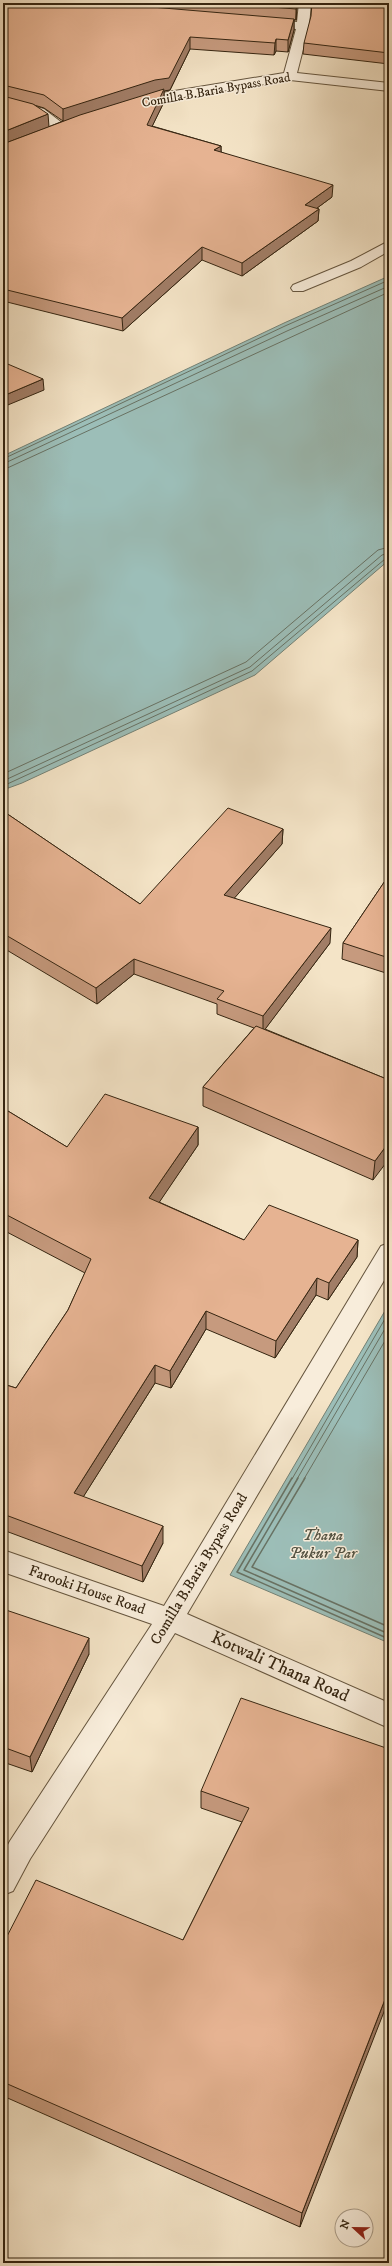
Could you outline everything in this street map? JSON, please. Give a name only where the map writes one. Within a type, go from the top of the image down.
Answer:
[{"type":"street","points":[[290,76],[303,26],[304,3]]},
{"type":"street","points":[[249,22],[303,26]]},
{"type":"street","name":"Comilla B.Baria Bypass Road","points":[[126,107],[156,98],[290,76],[389,87]]},
{"type":"street","points":[[3,102],[39,112],[69,126],[50,134]]},
{"type":"street","points":[[298,288],[346,269],[379,253],[389,245]]},
{"type":"street","name":"Comilla B.Baria Bypass Road","points":[[3,1882],[20,1850],[170,1618],[389,1252]]},
{"type":"street","name":"Farooki House Road","points":[[3,1561],[170,1618]]},
{"type":"street","name":"Kotwali Thana Road","points":[[170,1618],[389,1716]]},
{"type":"water","points":[[389,276],[389,560],[255,675],[22,783],[3,790],[3,456],[284,323]]},
{"type":"water","name":"Thana Pukur Par","points":[[389,1304],[389,1643],[230,1575]]},
{"type":"building","points":[[3,3],[104,3],[294,19],[288,40],[276,39],[275,43],[190,37],[169,78],[155,80],[63,109],[44,95],[3,85]]},
{"type":"building","points":[[226,3],[297,3],[296,9]]},
{"type":"building","points":[[312,3],[389,3],[389,53],[304,43],[311,16]]},
{"type":"building","points":[[164,89],[147,125],[221,146],[214,150],[333,185],[305,205],[319,209],[242,263],[202,247],[122,318],[3,289],[3,144],[80,115]]},
{"type":"building","points":[[3,96],[33,104],[48,114],[3,132]]},
{"type":"building","points":[[3,362],[43,379],[3,396]]},
{"type":"building","points":[[228,808],[283,829],[224,895],[331,928],[263,1016],[217,999],[224,991],[134,959],[96,988],[4,934],[3,935],[3,811],[140,904]]},
{"type":"building","points":[[389,875],[389,958],[343,943]]},
{"type":"building","points":[[256,1026],[389,1080],[389,1142],[375,1161],[203,1087]]},
{"type":"building","points":[[105,1094],[198,1127],[149,1198],[244,1240],[269,1205],[358,1240],[329,1283],[317,1278],[276,1341],[206,1311],[170,1371],[155,1365],[74,1493],[163,1526],[142,1566],[3,1514],[3,1384],[16,1388],[68,1310],[91,1259],[3,1213],[3,1108],[67,1147]]},
{"type":"building","points":[[3,1609],[89,1638],[30,1757],[3,1747]]},
{"type":"building","points":[[241,1698],[389,1749],[389,1989],[302,2213],[3,2082],[3,1944],[36,1880],[183,1940],[249,1808],[201,1791]]}]
